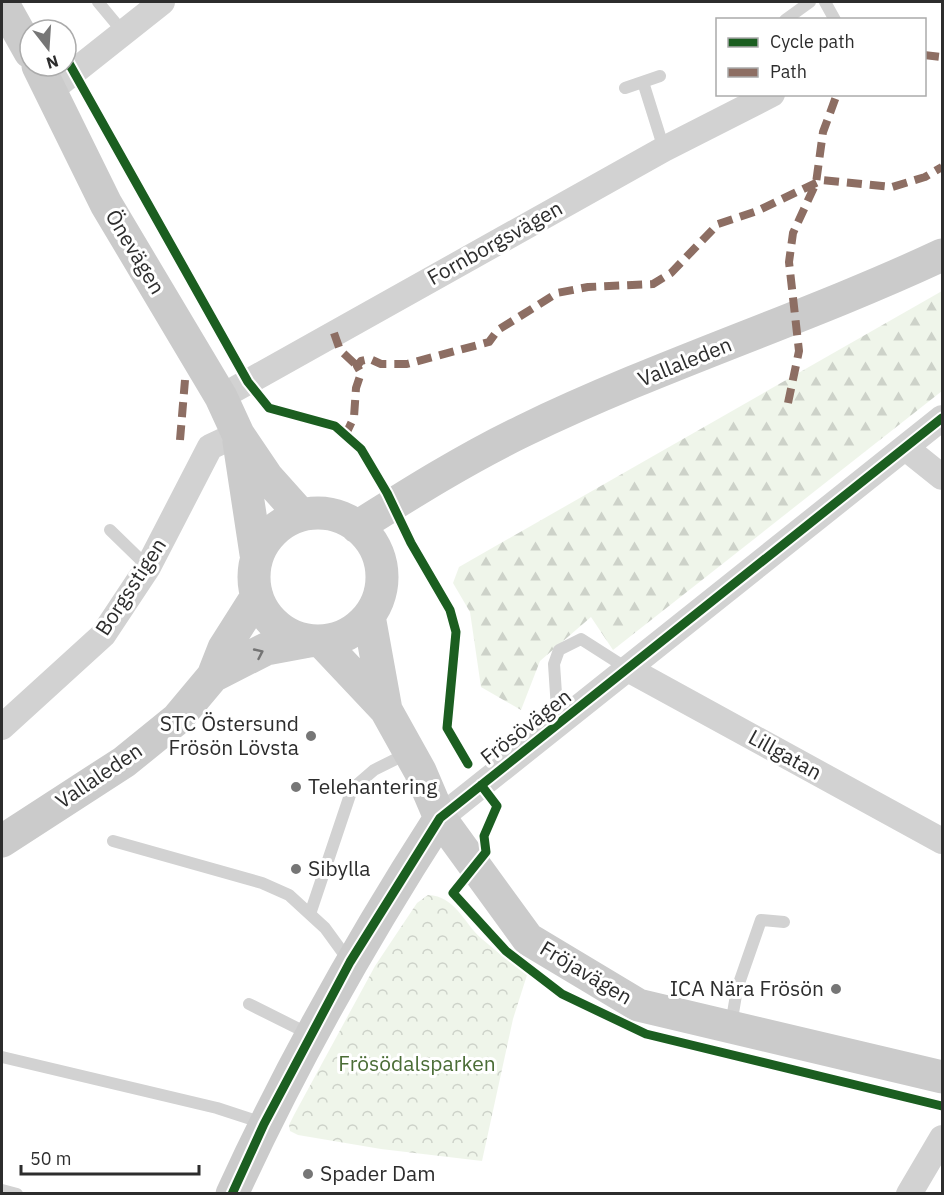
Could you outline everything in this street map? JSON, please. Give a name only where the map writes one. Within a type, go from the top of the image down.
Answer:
[{"type":"street","points":[[2,2],[18,31]]},
{"type":"street","points":[[78,58],[123,32],[162,2]]},
{"type":"street","name":"Önevägen","points":[[44,78],[106,204],[221,397],[238,434],[267,477],[301,515]]},
{"type":"street","name":"Fornborgsvägen","points":[[221,397],[664,150],[768,96]]},
{"type":"street","name":"Vallaleden","points":[[357,527],[433,480],[522,431],[668,368],[871,288],[942,255]]},
{"type":"street","name":"Frösövägen","points":[[232,1194],[264,1124],[310,1034],[350,962],[440,818],[942,418]]},
{"type":"street","name":"Önevägen","points":[[238,434],[256,554]]},
{"type":"street","name":"Borgsstigen","points":[[2,727],[103,635],[148,567],[210,447],[238,434]]},
{"type":"street","points":[[907,448],[942,477]]},
{"type":"street","name":"Vallaleden","points":[[378,554],[433,480]]},
{"type":"street","points":[[331,513],[357,527],[369,537],[378,554],[383,581],[376,605],[369,616],[350,633],[315,641],[277,627],[260,606],[253,581],[256,554],[266,537],[301,515],[331,513]]},
{"type":"street","name":"Vallaleden","points":[[2,841],[124,762],[177,719],[213,676],[224,648],[257,596]]},
{"type":"street","name":"Fröjavägen","points":[[369,616],[386,710]]},
{"type":"street","name":"Vallaleden","points":[[213,676],[266,649],[315,641]]},
{"type":"street","name":"Fröjavägen","points":[[315,641],[386,710],[440,818],[528,939],[638,1005],[942,1077]]},
{"type":"street","name":"Lillgatan","points":[[628,669],[942,841]]},
{"type":"street","points":[[909,1194],[942,1138]]},
{"type":"lane","points":[[98,2],[123,32]]},
{"type":"lane","points":[[788,18],[810,2]]},
{"type":"lane","points":[[825,2],[834,18]]},
{"type":"lane","points":[[625,88],[660,76]]},
{"type":"lane","points":[[643,82],[664,150]]},
{"type":"lane","points":[[110,530],[148,567]]},
{"type":"lane","points":[[558,725],[554,664],[559,650],[581,639],[628,669]]},
{"type":"lane","points":[[310,914],[352,789],[374,770],[409,753]]},
{"type":"lane","points":[[113,841],[262,883],[289,895],[325,928],[350,962]]},
{"type":"lane","points":[[731,1027],[737,989],[761,920],[784,922]]},
{"type":"lane","points":[[249,1004],[310,1034]]},
{"type":"lane","points":[[2,1057],[217,1108],[264,1124]]},
{"type":"lane","points":[[2,1190],[17,1194]]},
{"type":"green space","points":[[942,291],[942,391],[613,650],[591,617],[540,661],[521,710],[481,687],[470,612],[453,583],[459,567]]},
{"type":"green space","name":"Frösödalsparken","points":[[428,895],[446,900],[453,905],[482,939],[527,975],[513,1019],[482,1161],[381,1149],[298,1135],[290,1131],[289,1125],[294,1115],[375,966],[417,903]]},
{"type":"marked path","points":[[926,55],[942,57]]},
{"type":"marked path","points":[[788,403],[799,351],[789,262],[793,233],[816,183],[823,132],[836,96]]},
{"type":"marked path","points":[[345,436],[354,417],[356,388],[361,373],[357,366],[361,361],[370,359],[381,364],[407,364],[489,342],[498,330],[557,293],[588,287],[653,284],[671,273],[718,224],[757,211],[822,180],[892,187],[925,177],[942,167]]},
{"type":"marked path","points":[[334,333],[340,350],[357,366]]},
{"type":"marked path","points":[[180,440],[185,380]]},
{"type":"cycle path","points":[[77,78],[248,382],[269,408],[335,426],[361,449],[387,493],[411,543],[450,610],[456,632],[447,728],[468,764]]},
{"type":"cycle path","points":[[232,1194],[264,1124],[350,962],[440,818],[942,418]]},
{"type":"cycle path","points":[[481,785],[497,806],[484,836],[486,852],[453,893],[506,951],[562,994],[646,1034],[942,1106]]},
{"type":"place","name":"STC Östersund Frösön Lövsta","points":[[311,736]]},
{"type":"place","name":"Telehantering","points":[[296,787]]},
{"type":"place","name":"Sibylla","points":[[296,869]]},
{"type":"place","name":"ICA Nära Frösön","points":[[836,989]]},
{"type":"place","name":"Spader Dam","points":[[308,1174]]}]
